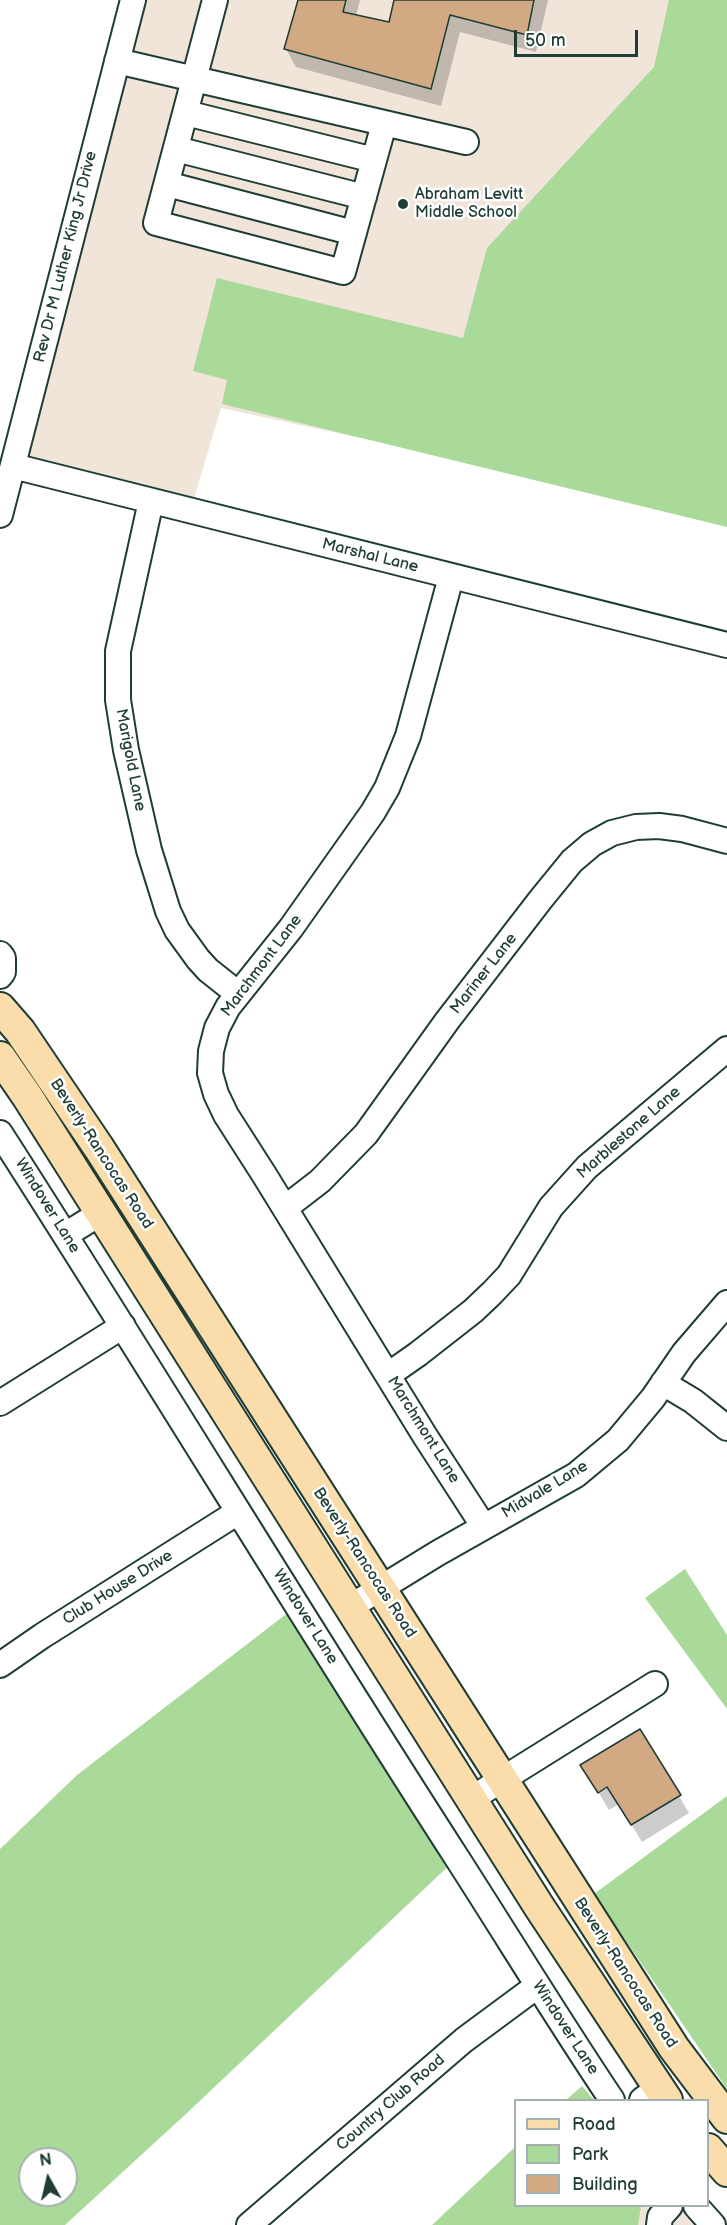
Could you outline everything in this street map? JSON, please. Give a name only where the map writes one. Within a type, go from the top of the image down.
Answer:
[{"type":"main road","name":"Beverly-Rancocas Road","points":[[0,1008],[20,1031],[99,1148],[674,2048],[727,2118]]},
{"type":"main road","name":"Beverly-Rancocas Road","points":[[0,1057],[27,1096],[471,1798],[655,2096]]},
{"type":"main road","points":[[101,1213],[117,1220],[131,1233],[179,1311],[196,1325],[217,1334]]},
{"type":"main road","points":[[709,2150],[727,2171]]},
{"type":"street","name":"Rev Dr M Luther King Jr Drive","points":[[0,515],[133,0]]},
{"type":"street","points":[[215,0],[156,223],[343,272],[384,124]]},
{"type":"street","points":[[117,62],[466,142]]},
{"type":"street","points":[[186,112],[374,160]]},
{"type":"street","points":[[176,149],[364,197]]},
{"type":"street","points":[[167,184],[354,233]]},
{"type":"street","name":"Marshal Lane","points":[[13,466],[727,645]]},
{"type":"street","name":"Marigold Lane","points":[[151,501],[118,651],[118,700],[126,750],[149,850],[168,911],[177,930],[198,959],[237,993]]},
{"type":"street","name":"Marchmont Lane","points":[[451,577],[408,736],[387,788],[373,812],[291,928],[237,993],[217,1028],[211,1051],[210,1073],[216,1094],[226,1115],[484,1527]]},
{"type":"street","name":"Mariner Lane","points":[[285,1208],[320,1181],[366,1134],[447,1021],[541,899],[572,861],[592,844],[612,833],[636,827],[659,826],[682,829],[727,841]]},
{"type":"street","points":[[0,954],[3,958],[3,972],[0,976]]},
{"type":"street","name":"Marblestone Lane","points":[[388,1375],[473,1311],[492,1293],[509,1275],[551,1208],[587,1167],[727,1049]]},
{"type":"street","name":"Windover Lane","points":[[1,1138],[123,1326],[537,1986],[611,2099]]},
{"type":"street","points":[[65,1235],[101,1213]]},
{"type":"street","name":"Midvale Lane","points":[[350,1607],[576,1475],[618,1440],[684,1353],[727,1303]]},
{"type":"street","points":[[0,1403],[123,1326]]},
{"type":"street","points":[[663,1383],[693,1401],[727,1428]]},
{"type":"street","name":"Club House Drive","points":[[0,1665],[51,1630],[238,1512]]},
{"type":"street","points":[[471,1798],[654,1684]]},
{"type":"street","name":"Country Club Road","points":[[249,2225],[464,2040],[537,1986]]},
{"type":"street","points":[[659,2225],[660,2217],[668,2207]]},
{"type":"street","points":[[698,2207],[713,2225]]},
{"type":"shaded area","name":"Abraham Levitt Middle School","points":[[132,0],[727,0],[727,517],[221,408],[190,512],[13,466]]},
{"type":"shaded area","points":[[639,2207],[697,2207],[713,2225],[617,2225]]},
{"type":"green space","points":[[669,0],[727,0],[727,527],[222,404],[227,380],[193,371],[217,278],[463,338],[487,248],[654,67]]},
{"type":"green space","points":[[685,1569],[727,1635],[727,1709],[645,1598]]},
{"type":"green space","points":[[298,1605],[457,1858],[65,2225],[0,2225],[0,1849],[77,1775]]},
{"type":"green space","points":[[727,1796],[727,2089],[594,1894]]},
{"type":"green space","points":[[582,2086],[593,2099],[567,2099]]},
{"type":"green space","points":[[514,2148],[514,2207],[641,2207],[638,2225],[432,2225]]},
{"type":"building","points":[[298,0],[346,0],[343,12],[389,22],[394,0],[534,0],[527,35],[450,15],[431,89],[284,49]]},
{"type":"building","points":[[640,1729],[681,1795],[631,1825],[607,1787],[598,1793],[580,1765]]},
{"type":"place","name":"Abraham Levitt Middle School","points":[[403,204]]}]
